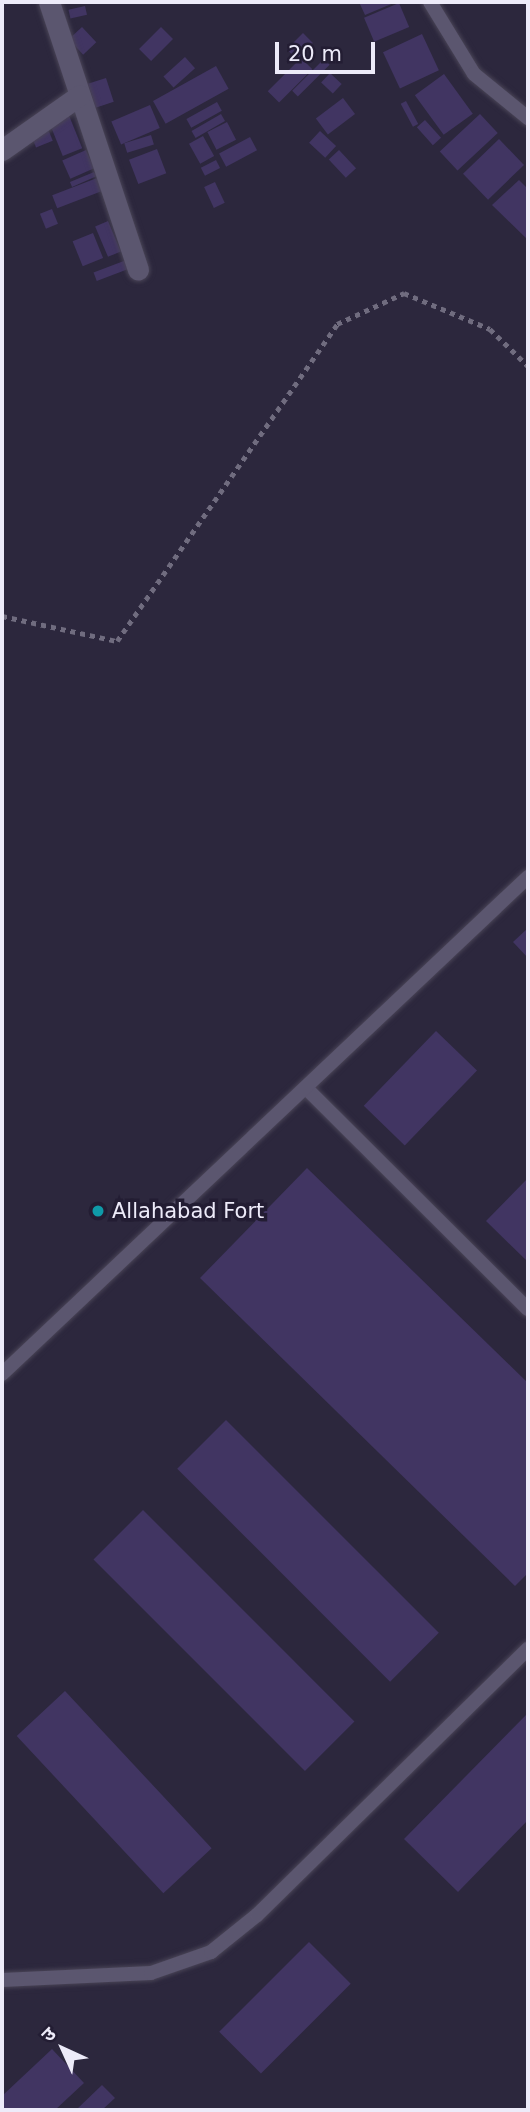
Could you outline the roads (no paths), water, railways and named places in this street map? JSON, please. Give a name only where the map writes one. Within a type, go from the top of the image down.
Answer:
[{"type":"street","points":[[49,2],[138,270]]},
{"type":"street","points":[[2,150],[80,95]]},
{"type":"lane","points":[[430,2],[474,74],[528,118]]},
{"type":"lane","points":[[2,1374],[528,877]]},
{"type":"lane","points":[[306,1088],[528,1309]]},
{"type":"lane","points":[[2,1980],[151,1973],[211,1952],[257,1915],[528,1649]]},
{"type":"place","name":"Allahabad Fort","points":[[98,1211]]}]
